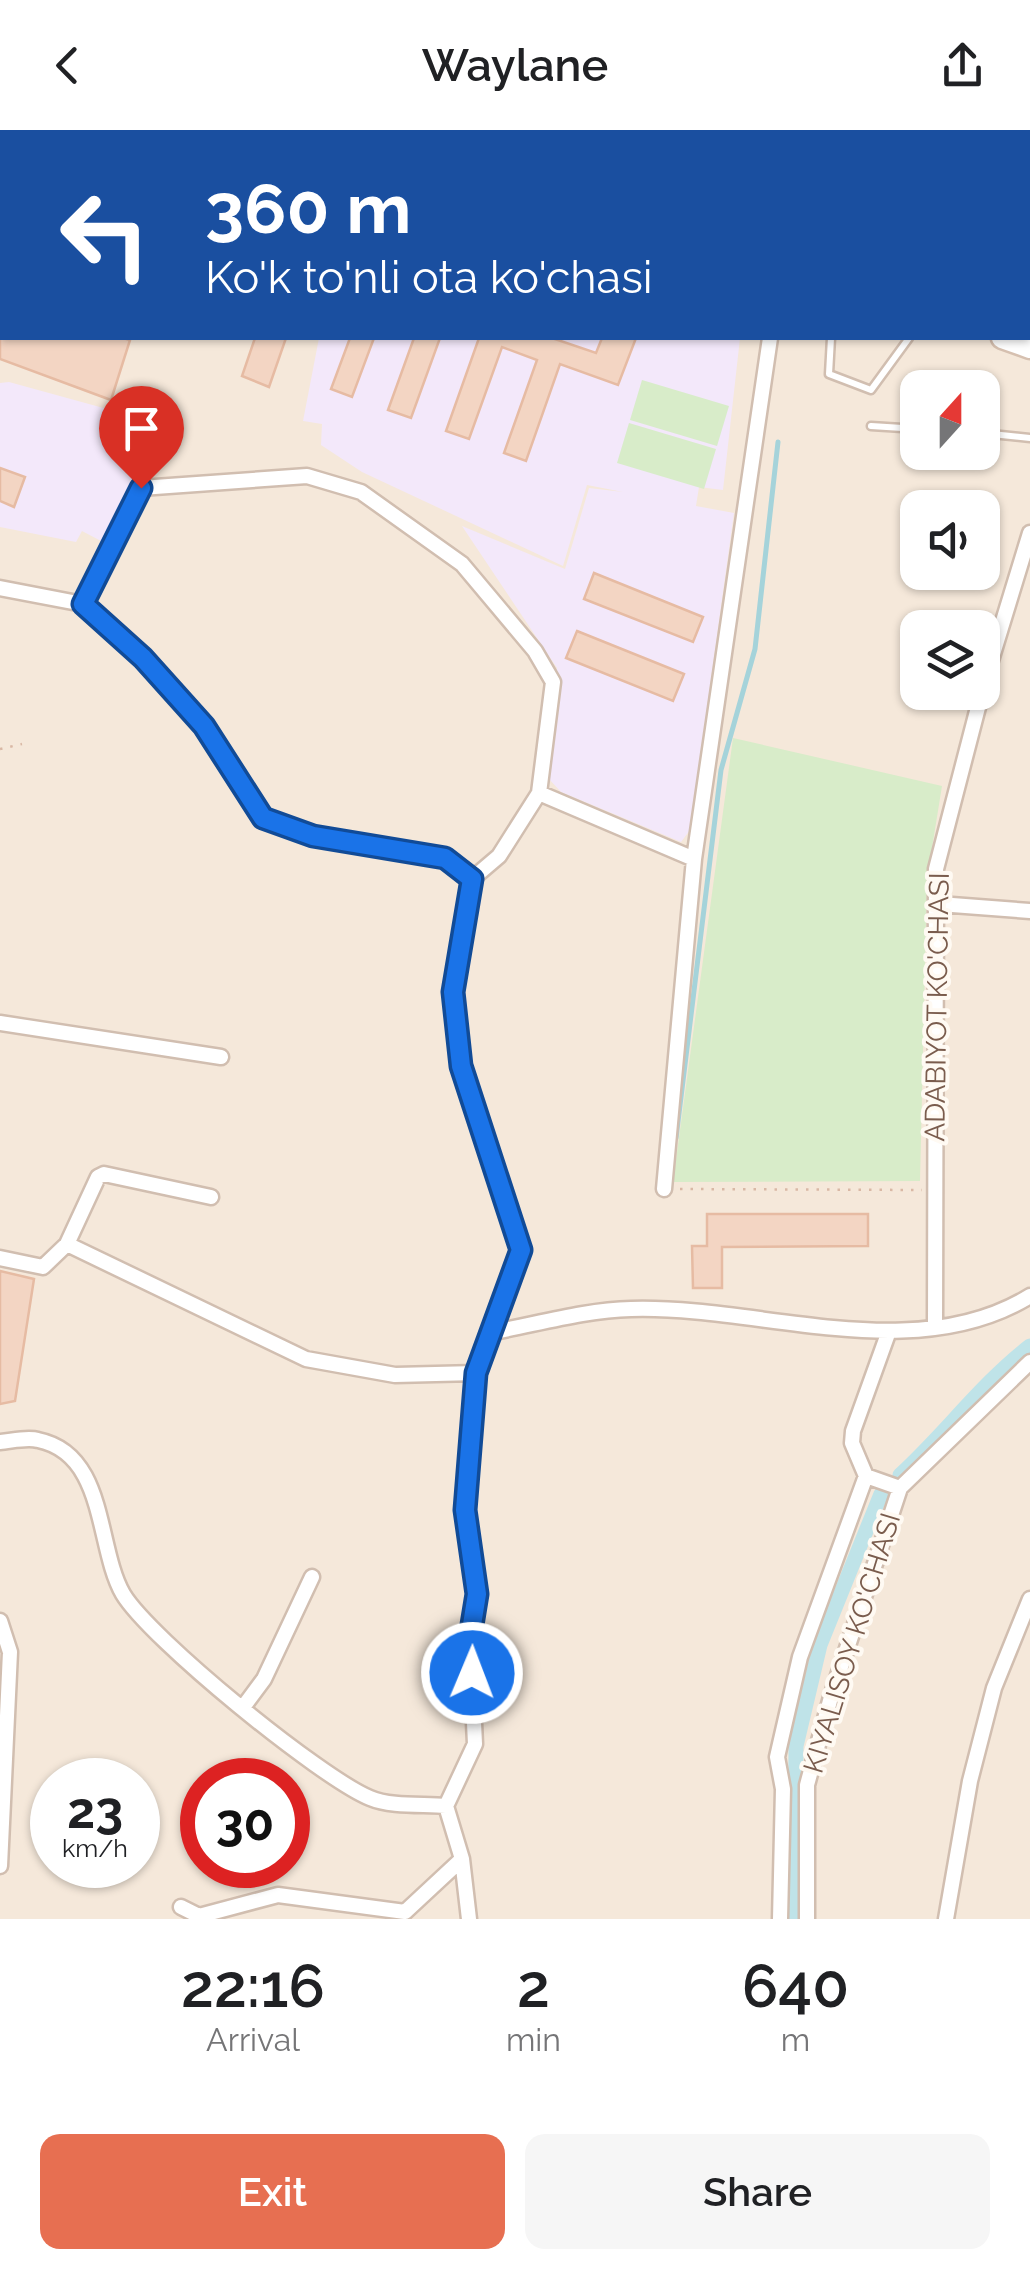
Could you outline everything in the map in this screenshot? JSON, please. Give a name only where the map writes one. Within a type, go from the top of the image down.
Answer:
[{"type":"street","points":[[664,1189],[694,859],[770,340]]},
{"type":"street","points":[[83,604],[141,488],[307,476],[361,492],[462,564],[535,652],[552,682],[539,793],[499,856],[472,879],[453,992],[461,1066],[521,1250],[476,1373],[465,1510],[477,1594],[470,1637],[475,1744],[446,1806],[462,1859],[469,1919]]},
{"type":"street","name":"ADABIYOT KO'CHASI","points":[[1000,632],[1030,533]]},
{"type":"street","points":[[0,588],[83,604],[143,658],[204,726],[263,818],[313,836],[445,858],[472,879]]},
{"type":"street","name":"ADABIYOT KO'CHASI","points":[[935,1327],[939,904],[936,869],[977,710]]},
{"type":"street","points":[[539,793],[694,859]]},
{"type":"street","points":[[939,904],[1030,912]]},
{"type":"street","points":[[0,1024],[221,1057]]},
{"type":"street","points":[[0,1258],[43,1267],[66,1244],[98,1177],[104,1174],[211,1197]]},
{"type":"street","points":[[66,1244],[306,1359],[395,1376],[476,1373]]},
{"type":"street","points":[[488,1333],[629,1309],[726,1313],[889,1330],[935,1327],[1010,1309],[1030,1296]]},
{"type":"street","name":"KIYALISOY KO'CHASI","points":[[780,1919],[783,1789],[777,1757],[800,1657],[866,1476],[852,1443],[853,1431],[889,1330]]},
{"type":"street","name":"KIYALISOY KO'CHASI","points":[[808,1919],[808,1784],[830,1697],[900,1488],[1030,1362]]},
{"type":"street","points":[[0,1442],[37,1440],[59,1449],[80,1468],[123,1593],[166,1641],[336,1783],[375,1801],[446,1806]]},
{"type":"street","name":"KIYALISOY KO'CHASI","points":[[866,1476],[900,1488]]},
{"type":"street","points":[[244,1706],[264,1679],[312,1577]]},
{"type":"street","points":[[946,1919],[984,1725],[1030,1598]]},
{"type":"street","points":[[0,1622],[3,1643],[10,1652],[0,1866]]},
{"type":"street","points":[[181,1906],[199,1916],[278,1895],[344,1913],[404,1912],[462,1859]]},
{"type":"lane","points":[[830,340],[829,374],[871,390],[908,340]]},
{"type":"lane","points":[[871,426],[900,428]]},
{"type":"lane","points":[[1000,435],[1030,438]]},
{"type":"path","points":[[0,748],[22,744]]},
{"type":"path","points":[[664,1189],[936,1190]]},
{"type":"shaded area","points":[[0,340],[1030,340],[1030,1919],[0,1919]]},
{"type":"shaded area","points":[[319,340],[740,340],[723,490],[699,487],[696,506],[734,513],[690,830],[681,842],[561,792],[549,779],[557,668],[462,526],[565,569],[589,488],[623,492],[587,485],[563,566],[362,472],[321,445],[322,424],[303,421]]},
{"type":"shaded area","points":[[9,382],[147,420],[125,473],[136,478],[103,542],[82,531],[76,542],[0,527],[0,383]]},
{"type":"green space","points":[[642,380],[729,406],[717,446],[630,420]]},
{"type":"green space","points":[[629,423],[716,449],[704,489],[617,463]]},
{"type":"green space","points":[[733,738],[942,786],[927,879],[920,1181],[673,1182]]},
{"type":"building","points":[[0,340],[130,340],[111,400],[0,359]]},
{"type":"building","points":[[254,340],[285,340],[269,387],[242,376]]},
{"type":"building","points":[[349,340],[373,340],[352,397],[331,389]]},
{"type":"building","points":[[413,340],[439,340],[411,418],[388,410]]},
{"type":"building","points":[[478,340],[558,340],[596,353],[601,340],[635,340],[618,385],[560,364],[526,461],[504,453],[537,360],[502,347],[469,439],[446,431]]},
{"type":"building","points":[[0,468],[25,477],[14,507],[0,501]]},
{"type":"building","points":[[594,573],[703,617],[693,642],[584,599]]},
{"type":"building","points":[[577,631],[684,674],[673,701],[566,658]]},
{"type":"building","points":[[707,1214],[868,1214],[868,1246],[722,1247],[722,1288],[693,1288],[692,1246],[707,1246]]},
{"type":"building","points":[[0,1271],[34,1279],[15,1401],[0,1404]]},
{"type":"waterway","points":[[676,1138],[721,770],[755,649],[778,442]]},
{"type":"waterway","points":[[900,1475],[995,1376],[1030,1346]]},
{"type":"waterway","points":[[795,1919],[796,1746],[820,1645],[881,1494]]},
{"type":"route","points":[[141,488],[83,604],[143,658],[204,726],[263,818],[313,836],[445,858],[472,879],[453,992],[461,1066],[521,1250],[476,1373],[465,1510],[477,1594],[470,1637],[472,1673]]}]
